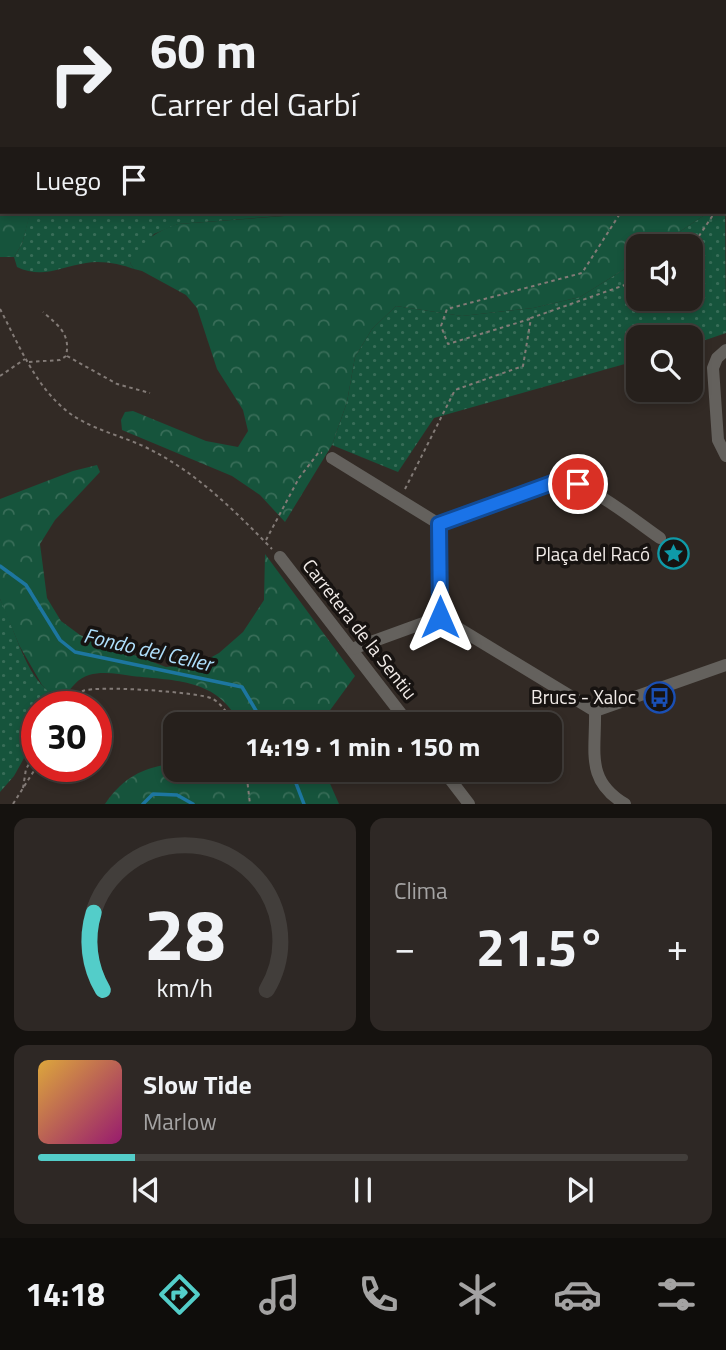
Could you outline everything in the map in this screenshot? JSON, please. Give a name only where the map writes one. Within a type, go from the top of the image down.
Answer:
[{"type":"street","points":[[726,350],[717,358],[713,368],[718,440],[726,456]]},
{"type":"street","points":[[332,458],[439,524]]},
{"type":"street","points":[[439,524],[555,482],[567,481],[582,487],[660,538]]},
{"type":"street","points":[[439,524],[440,617]]},
{"type":"street","name":"Carretera de la Sentiu","points":[[280,557],[400,712]]},
{"type":"street","points":[[352,649],[440,617]]},
{"type":"street","points":[[440,617],[595,711]]},
{"type":"street","points":[[595,711],[726,665]]},
{"type":"street","points":[[595,711],[598,778],[606,792],[625,804]]},
{"type":"street","points":[[452,782],[469,804]]},
{"type":"path","points":[[620,214],[582,273],[447,309],[441,326],[448,344],[626,285]]},
{"type":"path","points":[[700,234],[714,214]]},
{"type":"path","points":[[0,309],[39,383],[64,409],[93,426],[152,450],[185,471],[218,496],[280,557]]},
{"type":"path","points":[[28,362],[60,360],[66,355],[69,345],[66,335],[43,312]]},
{"type":"path","points":[[400,500],[455,390],[523,366],[531,318]]},
{"type":"path","points":[[66,355],[117,384],[150,393]]},
{"type":"path","points":[[0,376],[26,358]]},
{"type":"path","points":[[265,541],[299,478],[319,452],[332,458]]},
{"type":"path","points":[[85,691],[98,688],[191,693],[212,698],[226,712]]},
{"type":"path","points":[[23,789],[24,782]]},
{"type":"path","points":[[13,804],[27,782]]},
{"type":"path","points":[[247,782],[250,804]]},
{"type":"green space","points":[[0,214],[30,214],[22,244],[14,257],[0,257]]},
{"type":"green space","points":[[30,214],[306,214],[178,224],[154,234],[130,263],[134,269],[98,262],[43,272],[26,270],[17,267],[14,257],[22,244]]},
{"type":"green space","points":[[312,214],[706,214],[676,234],[626,234],[626,268],[580,297],[533,308],[462,316],[396,306],[372,329],[355,357],[347,402],[332,445],[285,522],[260,495],[232,476],[122,430],[121,420],[125,412],[133,411],[206,441],[238,447],[248,431],[243,410],[217,369],[197,308],[186,295],[134,269],[130,263],[150,238],[178,224]]},
{"type":"green space","points":[[706,214],[725,214],[726,333],[703,341],[703,325],[626,325],[626,364],[434,418],[398,472],[332,445],[347,402],[355,357],[372,329],[396,306],[462,316],[533,308],[580,297],[626,268],[626,311],[703,311],[703,234],[676,234]]},
{"type":"green space","points":[[97,465],[100,472],[55,520],[40,544],[47,598],[61,621],[80,635],[166,667],[201,663],[219,653],[243,632],[264,600],[265,554],[355,676],[329,712],[233,712],[220,698],[194,685],[111,673],[85,676],[69,691],[48,691],[19,645],[0,599],[0,499],[73,471]]},
{"type":"green space","points":[[0,599],[25,659],[38,680],[49,691],[21,691],[21,764],[0,792]]},
{"type":"green space","points":[[163,766],[163,782],[329,782],[339,804],[105,804],[117,789],[146,770]]},
{"type":"waterway","name":"Fondo del Celler","points":[[0,566],[26,585],[60,640],[75,652],[242,687],[257,712]]},
{"type":"waterway","name":"Fondo del Celler","points":[[296,782],[304,804]]},
{"type":"waterway","points":[[143,804],[153,794],[177,795],[193,804]]},
{"type":"place","name":"Plaça del Racó","points":[[673,554]]},
{"type":"place","name":"Brucs - Xaloc","points":[[659,697]]},
{"type":"route","points":[[440,617],[439,524],[555,482],[578,484]]}]
